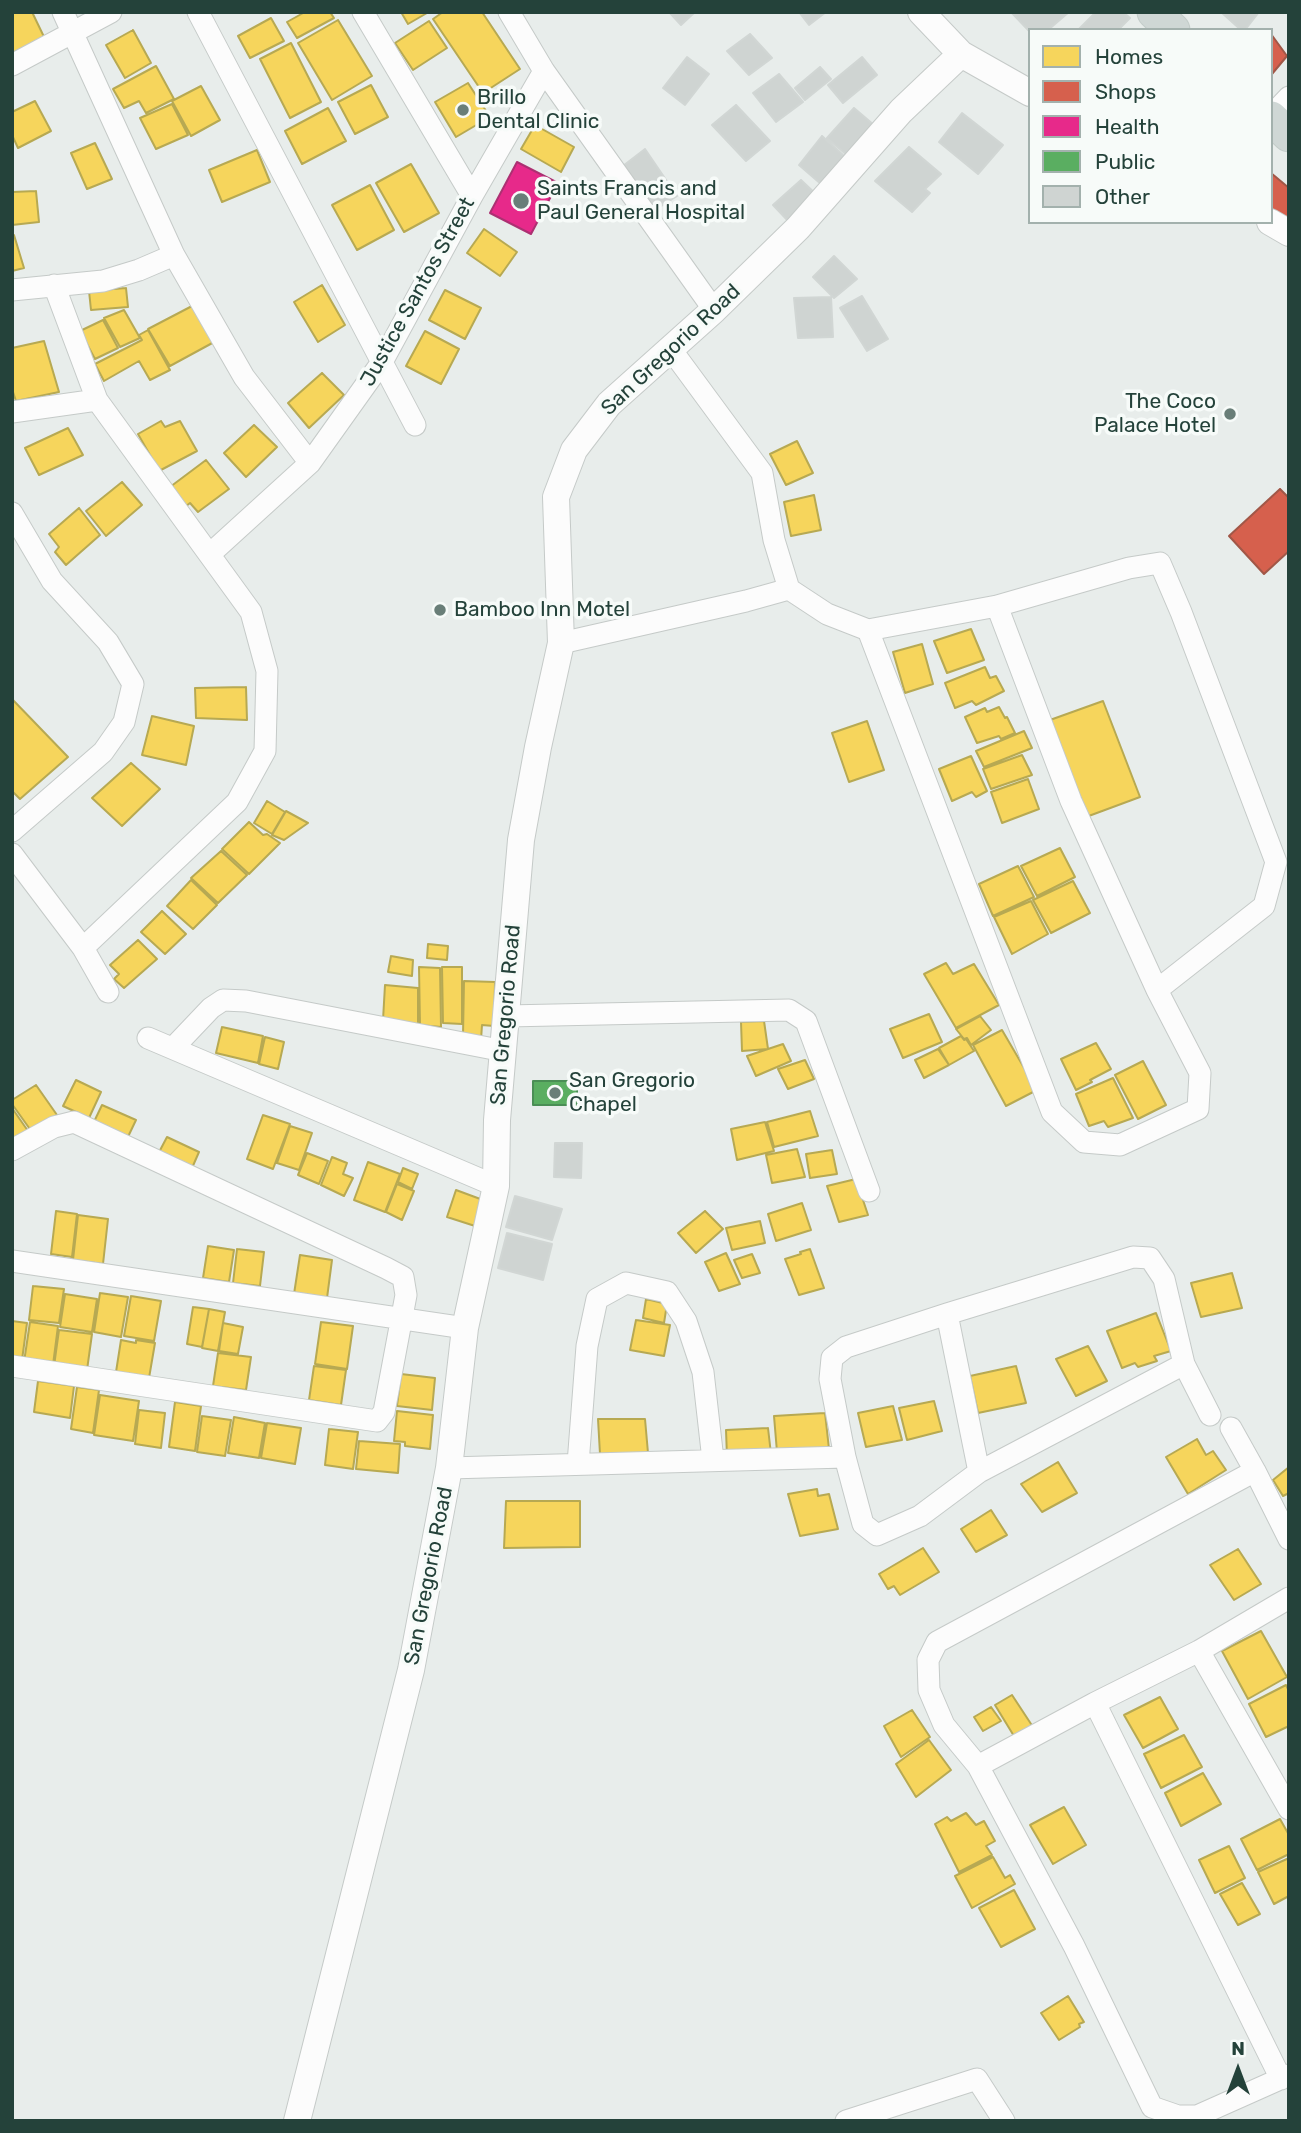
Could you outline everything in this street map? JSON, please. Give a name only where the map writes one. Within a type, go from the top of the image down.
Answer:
[{"type":"main road","points":[[1154,12],[1171,28]]},
{"type":"main road","points":[[1273,119],[1289,135]]},
{"type":"street","points":[[63,12],[174,255],[244,377],[310,463]]},
{"type":"street","points":[[12,65],[111,12]]},
{"type":"street","points":[[198,12],[415,425]]},
{"type":"street","points":[[363,12],[472,196]]},
{"type":"street","points":[[509,12],[544,71],[714,310]]},
{"type":"street","points":[[921,12],[961,54],[1028,92]]},
{"type":"street","name":"San Gregorio Road","points":[[297,2121],[411,1670],[449,1468],[465,1328],[496,1186],[497,1120],[521,840],[561,643],[556,497],[574,450],[609,404],[714,310],[798,228],[901,111],[961,54]]},
{"type":"street","name":"Justice Santos Street","points":[[210,554],[310,463],[382,362],[472,196],[544,71]]},
{"type":"street","points":[[1273,115],[1289,97]]},
{"type":"street","points":[[1273,224],[1289,233]]},
{"type":"street","points":[[12,290],[103,281],[174,255]]},
{"type":"street","points":[[54,285],[97,400],[251,611],[267,671],[265,751],[237,802],[83,948]]},
{"type":"street","points":[[670,348],[762,473],[774,540],[789,589],[827,614],[868,630],[997,606],[1129,568],[1160,563],[1181,611],[1276,862],[1264,906],[1157,990]]},
{"type":"street","points":[[12,412],[97,400]]},
{"type":"street","points":[[12,513],[52,581],[108,642],[133,684],[124,722],[103,752],[12,831]]},
{"type":"street","points":[[561,643],[789,589]]},
{"type":"street","points":[[868,630],[1052,1112],[1084,1142],[1120,1145],[1198,1109],[1200,1073],[1157,990],[1071,801],[997,606]]},
{"type":"street","points":[[12,854],[83,948],[108,992]]},
{"type":"street","points":[[173,1048],[211,1008],[223,1000],[246,1001],[504,1051]]},
{"type":"street","points":[[507,1016],[789,1010],[806,1021],[869,1191]]},
{"type":"street","points":[[148,1038],[496,1186]]},
{"type":"street","points":[[12,1150],[54,1127],[74,1122],[403,1277],[406,1295],[384,1412],[377,1421],[12,1366]]},
{"type":"street","points":[[1184,1364],[979,1472],[920,1516],[877,1535],[863,1524],[845,1457],[830,1379],[832,1358],[846,1347],[947,1314],[1133,1256],[1150,1258],[1164,1279],[1184,1364],[1210,1415]]},
{"type":"street","points":[[12,1261],[465,1328]]},
{"type":"street","points":[[578,1464],[587,1346],[597,1299],[626,1283],[667,1292],[686,1321],[703,1371],[713,1460]]},
{"type":"street","points":[[947,1314],[979,1472]]},
{"type":"street","points":[[1231,1428],[1289,1539]]},
{"type":"street","points":[[449,1468],[845,1457]]},
{"type":"street","points":[[1095,1703],[1285,2077],[1197,2116],[1178,2116],[1152,2107],[1074,1946],[978,1766],[944,1725],[929,1690],[928,1660],[937,1642],[1255,1471]]},
{"type":"street","points":[[978,1766],[1199,1651],[1289,1598]]},
{"type":"street","points":[[1199,1651],[1289,1809]]},
{"type":"street","points":[[846,2121],[977,2079],[1004,2121]]},
{"type":"building: Homes","points":[[12,12],[32,12],[46,41],[12,54]]},
{"type":"building: Homes","points":[[305,12],[330,12],[334,18],[297,38],[287,22]]},
{"type":"building: Homes","points":[[401,12],[426,12],[427,13],[408,24]]},
{"type":"building: Homes","points":[[443,12],[482,12],[520,69],[483,93],[433,19]]},
{"type":"building: Homes","points":[[271,18],[284,41],[250,58],[238,36]]},
{"type":"building: Homes","points":[[338,20],[372,76],[332,100],[298,43]]},
{"type":"building: Homes","points":[[429,21],[447,48],[413,70],[395,43]]},
{"type":"building: Homes","points":[[133,30],[151,63],[125,78],[106,45]]},
{"type":"building: Homes","points":[[291,43],[321,102],[290,118],[260,59]]},
{"type":"building: Homes","points":[[156,66],[174,99],[146,113],[139,101],[124,108],[113,89]]},
{"type":"building: Homes","name":"Brillo Dental Clinic","points":[[468,83],[490,117],[456,137],[435,102]]},
{"type":"building: Homes","points":[[371,85],[388,117],[355,134],[338,102]]},
{"type":"building: Homes","points":[[201,86],[220,120],[191,136],[172,101]]},
{"type":"building: Homes","points":[[35,101],[51,131],[18,148],[12,135],[12,112]]},
{"type":"building: Homes","points":[[172,104],[188,135],[156,149],[140,118]]},
{"type":"building: Homes","points":[[328,108],[346,141],[302,164],[285,131]]},
{"type":"building: Homes","points":[[535,125],[574,147],[561,172],[521,149]]},
{"type":"building: Homes","points":[[95,143],[112,179],[87,189],[71,153]]},
{"type":"building: Homes","points":[[257,150],[270,182],[222,202],[209,170]]},
{"type":"building: Homes","points":[[411,164],[439,213],[404,232],[376,183]]},
{"type":"building: Homes","points":[[370,185],[394,230],[357,250],[332,205]]},
{"type":"building: Homes","points":[[36,191],[39,222],[12,225],[12,192]]},
{"type":"building: Homes","points":[[484,229],[517,252],[500,276],[467,253]]},
{"type":"building: Homes","points":[[12,235],[24,268],[12,271]]},
{"type":"building: Homes","points":[[322,285],[345,325],[318,342],[294,302]]},
{"type":"building: Homes","points":[[126,288],[128,307],[91,310],[89,291]]},
{"type":"building: Homes","points":[[445,290],[481,308],[465,339],[429,320]]},
{"type":"building: Homes","points":[[194,305],[216,341],[170,366],[148,329]]},
{"type":"building: Homes","points":[[124,310],[140,338],[120,347],[104,318]]},
{"type":"building: Homes","points":[[103,320],[118,348],[95,359],[80,331]]},
{"type":"building: Homes","points":[[148,330],[170,370],[150,380],[139,361],[104,381],[95,364],[142,340],[139,335]]},
{"type":"building: Homes","points":[[425,331],[459,349],[441,384],[406,366]]},
{"type":"building: Homes","points":[[44,341],[59,392],[16,401],[12,389],[12,348]]},
{"type":"building: Homes","points":[[322,373],[344,395],[309,428],[288,403]]},
{"type":"building: Homes","points":[[161,421],[165,427],[180,421],[197,451],[159,471],[138,434]]},
{"type":"building: Homes","points":[[254,425],[277,447],[246,477],[224,453]]},
{"type":"building: Homes","points":[[68,428],[83,455],[39,475],[25,448]]},
{"type":"building: Homes","points":[[797,441],[813,473],[786,485],[770,454]]},
{"type":"building: Homes","points":[[206,460],[229,489],[198,512],[190,503],[185,507],[170,487]]},
{"type":"building: Homes","points":[[122,482],[142,505],[106,536],[86,511]]},
{"type":"building: Homes","points":[[814,495],[821,530],[791,536],[784,502]]},
{"type":"building: Homes","points":[[79,508],[100,535],[66,565],[55,552],[59,547],[49,534]]},
{"type":"building: Homes","points":[[971,629],[984,660],[947,673],[934,641]]},
{"type":"building: Homes","points":[[922,644],[933,684],[905,693],[893,652]]},
{"type":"building: Homes","points":[[985,667],[990,678],[996,676],[1004,691],[976,705],[972,701],[955,708],[945,683]]},
{"type":"building: Homes","points":[[246,687],[247,720],[196,718],[195,688]]},
{"type":"building: Homes","points":[[12,699],[68,757],[20,799],[12,791]]},
{"type":"building: Homes","points":[[1103,701],[1140,797],[1086,817],[1050,720]]},
{"type":"building: Homes","points":[[999,707],[1015,733],[1001,739],[999,736],[977,743],[965,717],[985,708],[987,712]]},
{"type":"building: Homes","points":[[152,716],[194,726],[186,765],[142,755]]},
{"type":"building: Homes","points":[[867,721],[884,770],[849,782],[832,733]]},
{"type":"building: Homes","points":[[1024,731],[1032,748],[984,767],[976,751]]},
{"type":"building: Homes","points":[[1022,755],[1032,775],[991,789],[983,769]]},
{"type":"building: Homes","points":[[971,756],[987,791],[976,797],[972,792],[952,801],[939,769]]},
{"type":"building: Homes","points":[[131,763],[160,789],[122,826],[92,798]]},
{"type":"building: Homes","points":[[1028,779],[1039,809],[1002,823],[991,792]]},
{"type":"building: Homes","points":[[267,801],[285,812],[272,834],[254,823]]},
{"type":"building: Homes","points":[[286,811],[308,823],[284,840],[272,835]]},
{"type":"building: Homes","points":[[249,822],[263,835],[267,834],[280,843],[249,874],[222,849]]},
{"type":"building: Homes","points":[[1060,848],[1075,877],[1037,896],[1021,866]]},
{"type":"building: Homes","points":[[221,851],[247,875],[218,903],[191,878]]},
{"type":"building: Homes","points":[[1018,866],[1034,897],[993,916],[979,884]]},
{"type":"building: Homes","points":[[191,880],[217,905],[193,929],[167,906]]},
{"type":"building: Homes","points":[[1073,881],[1090,913],[1051,933],[1033,900]]},
{"type":"building: Homes","points":[[1031,901],[1048,934],[1012,954],[994,917]]},
{"type":"building: Homes","points":[[162,911],[186,934],[165,954],[141,932]]},
{"type":"building: Homes","points":[[138,940],[157,959],[124,988],[114,979],[119,974],[110,965]]},
{"type":"building: Homes","points":[[428,944],[448,946],[447,960],[427,958]]},
{"type":"building: Homes","points":[[391,956],[413,960],[412,976],[388,972]]},
{"type":"building: Homes","points":[[946,963],[953,974],[974,964],[999,1005],[956,1028],[924,974]]},
{"type":"building: Homes","points":[[419,967],[440,968],[441,1027],[420,1025]]},
{"type":"building: Homes","points":[[442,967],[462,967],[462,1024],[443,1023]]},
{"type":"building: Homes","points":[[464,981],[495,982],[494,1026],[482,1025],[481,1040],[463,1035]]},
{"type":"building: Homes","points":[[385,985],[418,988],[418,1028],[383,1020]]},
{"type":"building: Homes","points":[[929,1014],[942,1042],[903,1058],[890,1029]]},
{"type":"building: Homes","points":[[980,1016],[991,1030],[971,1045],[956,1029]]},
{"type":"building: Homes","points":[[764,1021],[768,1049],[742,1051],[741,1022]]},
{"type":"building: Homes","points":[[222,1027],[263,1036],[258,1063],[216,1053]]},
{"type":"building: Homes","points":[[1002,1030],[1037,1090],[1006,1106],[973,1045]]},
{"type":"building: Homes","points":[[961,1036],[974,1051],[949,1065],[939,1048]]},
{"type":"building: Homes","points":[[265,1037],[284,1042],[278,1069],[259,1064]]},
{"type":"building: Homes","points":[[1096,1043],[1111,1069],[1076,1090],[1061,1059]]},
{"type":"building: Homes","points":[[783,1044],[791,1061],[756,1076],[747,1056]]},
{"type":"building: Homes","points":[[938,1049],[949,1065],[924,1078],[915,1060]]},
{"type":"building: Homes","points":[[805,1060],[814,1079],[788,1089],[778,1069]]},
{"type":"building: Homes","points":[[1143,1061],[1166,1105],[1138,1119],[1115,1075]]},
{"type":"building: Homes","points":[[1113,1078],[1133,1118],[1108,1127],[1104,1121],[1089,1126],[1076,1094]]},
{"type":"building: Homes","points":[[76,1080],[101,1092],[89,1118],[63,1106]]},
{"type":"building: Homes","points":[[36,1085],[57,1115],[32,1132],[12,1104],[12,1100]]},
{"type":"building: Homes","points":[[102,1105],[136,1120],[126,1141],[92,1126]]},
{"type":"building: Homes","points":[[12,1108],[28,1131],[12,1140]]},
{"type":"building: Homes","points":[[810,1111],[818,1136],[774,1147],[767,1122]]},
{"type":"building: Homes","points":[[263,1115],[290,1124],[273,1169],[247,1159]]},
{"type":"building: Homes","points":[[765,1122],[774,1151],[737,1160],[731,1129]]},
{"type":"building: Homes","points":[[290,1126],[312,1133],[299,1170],[277,1163]]},
{"type":"building: Homes","points":[[167,1137],[199,1152],[192,1168],[157,1156]]},
{"type":"building: Homes","points":[[797,1149],[805,1177],[772,1183],[766,1155]]},
{"type":"building: Homes","points":[[832,1150],[837,1174],[810,1178],[806,1154]]},
{"type":"building: Homes","points":[[307,1153],[328,1161],[319,1184],[298,1175]]},
{"type":"building: Homes","points":[[332,1157],[347,1163],[343,1174],[353,1178],[344,1196],[321,1185]]},
{"type":"building: Homes","points":[[368,1162],[400,1174],[385,1212],[354,1200]]},
{"type":"building: Homes","points":[[403,1168],[418,1174],[412,1189],[398,1182]]},
{"type":"building: Homes","points":[[856,1179],[868,1215],[839,1222],[827,1186]]},
{"type":"building: Homes","points":[[397,1184],[414,1191],[402,1220],[386,1212]]},
{"type":"building: Homes","points":[[456,1190],[483,1200],[475,1226],[447,1217]]},
{"type":"building: Homes","points":[[802,1203],[811,1230],[776,1241],[768,1214]]},
{"type":"building: Homes","points":[[56,1211],[77,1214],[72,1257],[51,1254]]},
{"type":"building: Homes","points":[[705,1211],[723,1229],[696,1253],[678,1233]]},
{"type":"building: Homes","points":[[78,1215],[108,1219],[103,1264],[73,1260]]},
{"type":"building: Homes","points":[[760,1221],[765,1243],[732,1250],[726,1228]]},
{"type":"building: Homes","points":[[208,1246],[234,1250],[229,1282],[203,1278]]},
{"type":"building: Homes","points":[[237,1249],[264,1252],[260,1286],[233,1283]]},
{"type":"building: Homes","points":[[810,1249],[824,1288],[799,1295],[785,1259]]},
{"type":"building: Homes","points":[[726,1253],[740,1284],[719,1291],[705,1262]]},
{"type":"building: Homes","points":[[752,1254],[760,1273],[742,1278],[734,1260]]},
{"type":"building: Homes","points":[[300,1255],[332,1260],[327,1298],[294,1294]]},
{"type":"building: Homes","points":[[1232,1273],[1242,1308],[1201,1317],[1191,1283]]},
{"type":"building: Homes","points":[[33,1286],[64,1289],[59,1323],[29,1320]]},
{"type":"building: Homes","points":[[100,1293],[128,1297],[121,1337],[94,1332]]},
{"type":"building: Homes","points":[[65,1294],[97,1299],[92,1332],[60,1327]]},
{"type":"building: Homes","points":[[131,1296],[161,1301],[154,1341],[124,1336]]},
{"type":"building: Homes","points":[[646,1299],[667,1304],[664,1323],[643,1318]]},
{"type":"building: Homes","points":[[193,1307],[209,1309],[202,1347],[187,1344]]},
{"type":"building: Homes","points":[[209,1309],[225,1312],[218,1351],[202,1348]]},
{"type":"building: Homes","points":[[1156,1313],[1171,1351],[1154,1356],[1157,1361],[1138,1367],[1135,1363],[1122,1368],[1107,1331]]},
{"type":"building: Homes","points":[[636,1320],[670,1325],[664,1356],[630,1350]]},
{"type":"building: Homes","points":[[12,1321],[27,1323],[22,1360],[12,1358]]},
{"type":"building: Homes","points":[[30,1322],[58,1326],[53,1365],[24,1362]]},
{"type":"building: Homes","points":[[321,1322],[353,1326],[347,1369],[315,1364]]},
{"type":"building: Homes","points":[[223,1323],[243,1327],[238,1354],[219,1351]]},
{"type":"building: Homes","points":[[59,1330],[92,1334],[87,1370],[54,1366]]},
{"type":"building: Homes","points":[[121,1340],[155,1343],[149,1378],[116,1372]]},
{"type":"building: Homes","points":[[1088,1346],[1107,1381],[1076,1396],[1056,1359]]},
{"type":"building: Homes","points":[[218,1353],[251,1357],[246,1390],[213,1386]]},
{"type":"building: Homes","points":[[314,1366],[346,1370],[341,1405],[309,1400]]},
{"type":"building: Homes","points":[[1016,1366],[1026,1403],[978,1413],[970,1376]]},
{"type":"building: Homes","points":[[401,1374],[435,1378],[432,1410],[397,1406]]},
{"type":"building: Homes","points":[[38,1381],[74,1386],[70,1418],[34,1412]]},
{"type":"building: Homes","points":[[77,1387],[99,1390],[93,1433],[71,1429]]},
{"type":"building: Homes","points":[[100,1395],[139,1401],[133,1441],[94,1435]]},
{"type":"building: Homes","points":[[934,1401],[942,1431],[907,1440],[899,1408]]},
{"type":"building: Homes","points":[[175,1402],[201,1406],[195,1451],[169,1447]]},
{"type":"building: Homes","points":[[893,1406],[902,1440],[866,1447],[858,1413]]},
{"type":"building: Homes","points":[[139,1410],[165,1413],[161,1448],[135,1444]]},
{"type":"building: Homes","points":[[397,1411],[433,1415],[430,1449],[405,1446],[405,1442],[394,1441]]},
{"type":"building: Homes","points":[[825,1413],[829,1449],[777,1452],[774,1416]]},
{"type":"building: Homes","points":[[202,1416],[231,1420],[225,1456],[197,1452]]},
{"type":"building: Homes","points":[[234,1417],[265,1423],[259,1458],[228,1453]]},
{"type":"building: Homes","points":[[598,1419],[645,1419],[648,1453],[600,1454]]},
{"type":"building: Homes","points":[[267,1423],[301,1428],[295,1464],[261,1458]]},
{"type":"building: Homes","points":[[768,1428],[771,1454],[727,1457],[726,1430]]},
{"type":"building: Homes","points":[[329,1429],[358,1432],[353,1469],[325,1465]]},
{"type":"building: Homes","points":[[1197,1439],[1206,1455],[1213,1451],[1226,1470],[1188,1494],[1166,1457]]},
{"type":"building: Homes","points":[[359,1441],[400,1444],[398,1473],[356,1469]]},
{"type":"building: Homes","points":[[1058,1462],[1077,1493],[1042,1512],[1021,1484]]},
{"type":"building: Homes","points":[[1289,1467],[1289,1493],[1283,1496],[1273,1480]]},
{"type":"building: Homes","points":[[817,1489],[818,1496],[829,1494],[838,1529],[800,1536],[788,1494]]},
{"type":"building: Homes","points":[[506,1501],[580,1501],[580,1547],[504,1548]]},
{"type":"building: Homes","points":[[991,1510],[1007,1535],[976,1552],[961,1529]]},
{"type":"building: Homes","points":[[923,1548],[939,1572],[900,1595],[894,1586],[888,1589],[879,1574]]},
{"type":"building: Homes","points":[[1238,1549],[1261,1584],[1234,1600],[1210,1565]]},
{"type":"building: Homes","points":[[1261,1631],[1287,1677],[1248,1699],[1222,1651]]},
{"type":"building: Homes","points":[[1286,1685],[1289,1691],[1289,1726],[1266,1737],[1249,1704]]},
{"type":"building: Homes","points":[[1012,1695],[1035,1730],[1017,1741],[995,1705]]},
{"type":"building: Homes","points":[[1160,1697],[1178,1729],[1143,1748],[1124,1715]]},
{"type":"building: Homes","points":[[991,1707],[1001,1721],[983,1731],[974,1717]]},
{"type":"building: Homes","points":[[912,1710],[930,1737],[901,1757],[884,1726]]},
{"type":"building: Homes","points":[[1184,1735],[1202,1767],[1161,1788],[1144,1754]]},
{"type":"building: Homes","points":[[929,1740],[951,1770],[916,1797],[896,1764]]},
{"type":"building: Homes","points":[[1203,1773],[1221,1804],[1181,1826],[1165,1793]]},
{"type":"building: Homes","points":[[1064,1807],[1086,1845],[1053,1864],[1030,1825]]},
{"type":"building: Homes","points":[[966,1813],[976,1825],[984,1821],[995,1841],[986,1846],[992,1855],[959,1872],[935,1824],[947,1817],[951,1821]]},
{"type":"building: Homes","points":[[1280,1819],[1289,1835],[1289,1854],[1257,1870],[1241,1839]]},
{"type":"building: Homes","points":[[1229,1846],[1245,1878],[1215,1893],[1199,1860]]},
{"type":"building: Homes","points":[[993,1857],[1005,1878],[1010,1875],[1015,1884],[972,1908],[955,1876]]},
{"type":"building: Homes","points":[[1289,1858],[1289,1896],[1274,1904],[1258,1872]]},
{"type":"building: Homes","points":[[1242,1883],[1260,1914],[1238,1925],[1220,1894]]},
{"type":"building: Homes","points":[[1014,1890],[1035,1929],[1001,1947],[979,1908]]},
{"type":"building: Homes","points":[[1068,1996],[1084,2022],[1059,2040],[1041,2013]]},
{"type":"building: Shops","points":[[1273,37],[1287,56],[1273,73]]},
{"type":"building: Shops","points":[[1273,175],[1289,188],[1289,223],[1273,214]]},
{"type":"building: Shops","points":[[1280,489],[1289,498],[1289,551],[1264,574],[1229,536]]},
{"type":"building: Health","points":[[517,162],[558,183],[531,234],[490,213]]},
{"type":"building: Public","name":"San Gregorio Chapel","points":[[533,1081],[577,1081],[577,1105],[533,1105]]},
{"type":"building: Other","points":[[669,12],[695,12],[681,25]]},
{"type":"building: Other","points":[[799,12],[826,12],[809,25]]},
{"type":"building: Other","points":[[1011,12],[1069,12],[1050,28],[1028,30]]},
{"type":"building: Other","points":[[1096,12],[1123,12],[1130,18],[1120,28],[1080,28]]},
{"type":"building: Other","points":[[1221,12],[1259,12],[1247,28],[1239,28]]},
{"type":"building: Other","points":[[750,34],[772,58],[749,75],[727,51]]},
{"type":"building: Other","points":[[687,57],[709,74],[685,105],[663,88]]},
{"type":"building: Other","points":[[862,57],[877,75],[843,103],[828,85]]},
{"type":"building: Other","points":[[820,67],[831,79],[805,100],[795,88]]},
{"type":"building: Other","points":[[779,74],[803,102],[776,122],[753,93]]},
{"type":"building: Other","points":[[736,105],[770,141],[746,161],[712,125]]},
{"type":"building: Other","points":[[854,108],[881,131],[855,162],[827,138]]},
{"type":"building: Other","points":[[962,113],[1003,145],[978,174],[939,142]]},
{"type":"building: Other","points":[[822,136],[853,164],[829,191],[799,165]]},
{"type":"building: Other","points":[[909,147],[941,174],[925,189],[930,193],[912,212],[875,181]]},
{"type":"building: Other","points":[[645,149],[677,196],[652,212],[619,169]]},
{"type":"building: Other","points":[[801,180],[820,198],[791,224],[773,205]]},
{"type":"building: Other","points":[[834,256],[857,279],[834,298],[813,277]]},
{"type":"building: Other","points":[[862,296],[888,339],[867,351],[840,308]]},
{"type":"building: Other","points":[[831,297],[833,337],[798,338],[794,298]]},
{"type":"building: Other","points":[[555,1143],[582,1143],[581,1178],[554,1177]]},
{"type":"building: Other","points":[[515,1196],[562,1209],[552,1240],[506,1227]]},
{"type":"building: Other","points":[[507,1233],[552,1244],[543,1280],[498,1268]]},
{"type":"place","name":"Brillo Dental Clinic","points":[[463,110]]},
{"type":"place","name":"Saints Francis and Paul General Hospital","points":[[521,201]]},
{"type":"place","name":"The Coco Palace Hotel","points":[[1230,414]]},
{"type":"place","name":"Bamboo Inn Motel","points":[[440,610]]},
{"type":"place","name":"San Gregorio Chapel","points":[[555,1093]]}]
